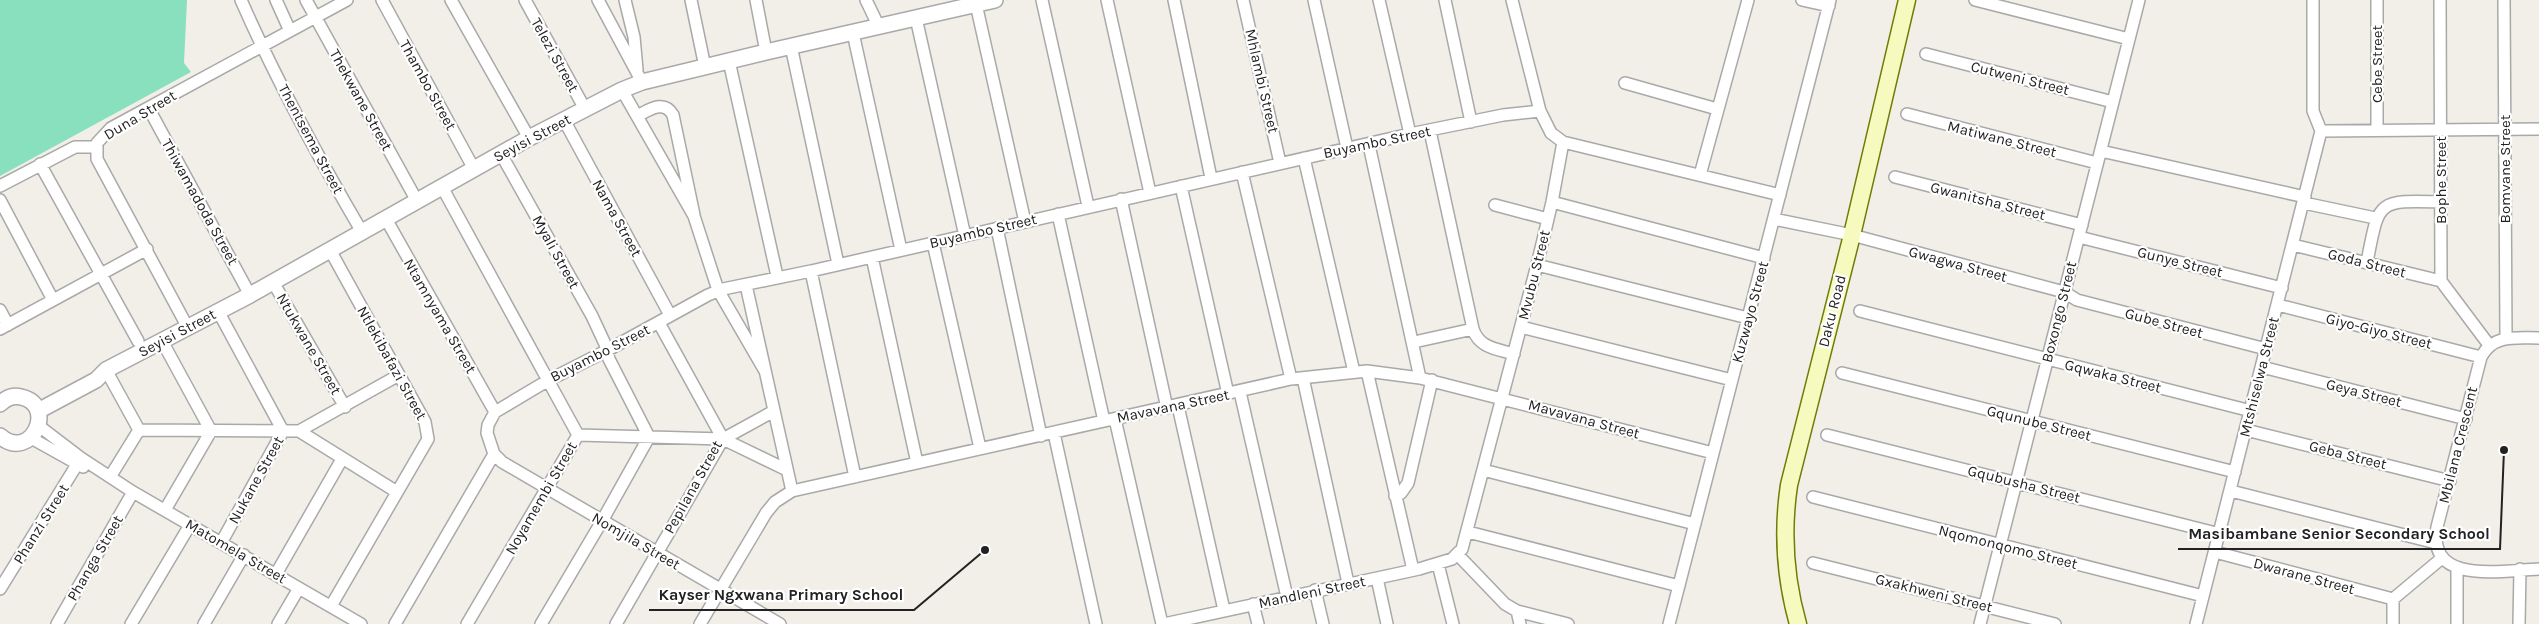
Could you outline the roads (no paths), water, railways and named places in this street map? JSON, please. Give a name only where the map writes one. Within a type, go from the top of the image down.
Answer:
[{"type":"main road","name":"Daku Road","points":[[1798,624],[1786,562],[1786,515],[1789,485],[1852,235],[1908,0]]},
{"type":"street","name":"Thentsema Street","points":[[241,0],[261,46],[362,232]]},
{"type":"street","points":[[276,0],[290,31]]},
{"type":"street","name":"Thekwane Street","points":[[306,0],[417,201]]},
{"type":"street","name":"Thambo Street","points":[[382,0],[474,169]]},
{"type":"street","points":[[451,0],[529,138]]},
{"type":"street","name":"Telezi Street","points":[[525,0],[585,109]]},
{"type":"street","points":[[598,0],[640,77]]},
{"type":"street","points":[[625,0],[634,37],[640,77]]},
{"type":"street","points":[[691,0],[706,68]]},
{"type":"street","points":[[756,0],[766,52]]},
{"type":"street","points":[[866,0],[879,27]]},
{"type":"street","name":"Seyisi Street","points":[[34,419],[96,380],[106,370],[250,295],[529,138],[622,90],[640,77],[706,68],[791,46],[916,18],[948,5],[976,4],[995,0]]},
{"type":"street","points":[[1042,0],[1088,206]]},
{"type":"street","points":[[1107,0],[1150,192]]},
{"type":"street","points":[[1174,0],[1211,178]]},
{"type":"street","name":"Mhlambi Street","points":[[1243,0],[1280,163]]},
{"type":"street","points":[[1314,0],[1347,148]]},
{"type":"street","points":[[1379,0],[1410,134]]},
{"type":"street","points":[[1445,0],[1471,122]]},
{"type":"street","points":[[1512,0],[1540,112],[1551,133],[1563,142],[1780,195]]},
{"type":"street","points":[[1700,175],[1748,0]]},
{"type":"street","points":[[1802,0],[1829,3]]},
{"type":"street","points":[[1975,0],[2129,39]]},
{"type":"street","name":"Boxongo Street","points":[[1980,624],[2139,0]]},
{"type":"street","points":[[2313,0],[2313,111],[2321,131],[2440,128],[2539,129]]},
{"type":"street","name":"Cebe Street","points":[[2377,0],[2377,129]]},
{"type":"street","name":"Bophe Street","points":[[2440,0],[2441,281]]},
{"type":"street","name":"Bomvane Street","points":[[2504,0],[2506,338]]},
{"type":"street","name":"Duna Street","points":[[188,326],[97,158],[95,147],[99,139],[111,128],[316,18],[344,1]]},
{"type":"street","name":"Kuzwayo Street","points":[[1670,624],[1829,3]]},
{"type":"street","points":[[976,4],[1025,222]]},
{"type":"street","points":[[916,18],[965,236]]},
{"type":"street","points":[[853,33],[901,250]]},
{"type":"street","points":[[791,46],[838,264]]},
{"type":"street","name":"Cutweni Street","points":[[1926,54],[2114,102]]},
{"type":"street","points":[[729,61],[777,276]]},
{"type":"street","points":[[1625,83],[1718,109]]},
{"type":"street","points":[[622,90],[694,216],[718,290],[765,371]]},
{"type":"street","points":[[637,116],[661,106],[665,107],[673,115],[692,197],[694,216]]},
{"type":"street","name":"Thiwamadoda Street","points":[[149,109],[250,295]]},
{"type":"street","name":"Buyambo Street","points":[[495,412],[547,381],[718,290],[746,285],[777,276],[811,271],[1088,206],[1347,148],[1369,145],[1410,134],[1503,115],[1540,112]]},
{"type":"street","name":"Matiwane Street","points":[[1908,114],[2098,163]]},
{"type":"street","name":"Nama Street","points":[[564,120],[670,315]]},
{"type":"street","points":[[1430,131],[1473,329],[1478,340],[1483,344],[1514,354]]},
{"type":"street","name":"Mtshiselwa Street","points":[[2196,624],[2321,131]]},
{"type":"street","name":"Mvubu Street","points":[[1458,555],[1468,532],[1537,265],[1552,202],[1563,142]]},
{"type":"street","points":[[1369,145],[1414,342],[1420,378]]},
{"type":"street","points":[[0,186],[75,147],[95,147]]},
{"type":"street","points":[[2101,151],[2375,218]]},
{"type":"street","name":"Myali Street","points":[[501,154],[592,316],[606,351],[649,437]]},
{"type":"street","points":[[1304,158],[1354,372]]},
{"type":"street","points":[[40,164],[138,341]]},
{"type":"street","points":[[1242,172],[1291,379]]},
{"type":"street","name":"Gwanitsha Street","points":[[1895,177],[2082,225]]},
{"type":"street","points":[[1181,186],[1228,394]]},
{"type":"street","name":"Noyamembi Street","points":[[442,187],[578,435],[467,624]]},
{"type":"street","points":[[1121,199],[1224,610]]},
{"type":"street","points":[[0,200],[53,300]]},
{"type":"street","points":[[1552,202],[1764,258]]},
{"type":"street","points":[[2367,262],[2375,218],[2380,211],[2395,202],[2440,202]]},
{"type":"street","points":[[1495,206],[1548,219]]},
{"type":"street","points":[[1058,214],[1109,420],[1163,624]]},
{"type":"street","name":"Ntamnyama Street","points":[[386,219],[495,412]]},
{"type":"street","name":"Gwagwa Street","points":[[1774,220],[1852,235],[2064,292]]},
{"type":"street","points":[[996,228],[1041,436]]},
{"type":"street","name":"Gunye Street","points":[[2078,237],[2282,288]]},
{"type":"street","points":[[933,243],[980,448]]},
{"type":"street","name":"Goda Street","points":[[2293,245],[2441,281]]},
{"type":"street","points":[[0,310],[4,327],[147,249]]},
{"type":"street","name":"Ntlekibafazi Street","points":[[330,250],[425,422],[428,439],[331,606]]},
{"type":"street","points":[[872,257],[917,463]]},
{"type":"street","points":[[1537,265],[1748,318]]},
{"type":"street","points":[[811,271],[854,477]]},
{"type":"street","points":[[2441,281],[2489,345],[2506,338],[2539,338]]},
{"type":"street","name":"Ntukwane Street","points":[[273,282],[345,407]]},
{"type":"street","points":[[746,285],[792,491]]},
{"type":"street","name":"Gube Street","points":[[2064,292],[2077,300],[2266,350]]},
{"type":"street","name":"Giyo-Giyo Street","points":[[2278,305],[2481,357]]},
{"type":"street","name":"Nukane Street","points":[[218,311],[283,431],[221,543]]},
{"type":"street","name":"Gqwaka Street","points":[[1860,311],[2251,411]]},
{"type":"street","name":"Pepilana Street","points":[[616,624],[723,439],[660,322]]},
{"type":"street","points":[[1521,327],[1732,380]]},
{"type":"street","points":[[1414,342],[1473,329]]},
{"type":"street","points":[[162,341],[211,431]]},
{"type":"street","name":"Mbilana Crescent","points":[[2442,558],[2436,543],[2437,527],[2481,357],[2489,345]]},
{"type":"street","name":"Geya Street","points":[[2262,368],[2466,419]]},
{"type":"street","points":[[106,370],[137,434]]},
{"type":"street","points":[[1367,371],[1413,570]]},
{"type":"street","name":"Mavavana Street","points":[[700,624],[766,513],[775,502],[792,491],[980,448],[1054,434],[1291,379],[1367,371],[1432,380],[1713,452]]},
{"type":"street","name":"Gqunube Street","points":[[1842,373],[2236,472]]},
{"type":"street","points":[[137,434],[211,431],[299,431],[345,407],[399,375]]},
{"type":"street","points":[[1303,378],[1348,582]]},
{"type":"street","points":[[1396,496],[1405,489],[1408,483],[1432,380]]},
{"type":"street","points":[[1240,392],[1287,597]]},
{"type":"street","points":[[1,401],[16,396],[34,419],[16,443],[2,440]]},
{"type":"street","points":[[723,439],[774,411]]},
{"type":"street","points":[[395,624],[494,454],[487,433],[488,425],[495,412]]},
{"type":"street","name":"Matomela Street","points":[[34,419],[79,461],[102,476],[110,477],[359,623]]},
{"type":"street","name":"Geba Street","points":[[2246,430],[2450,481]]},
{"type":"street","points":[[165,510],[211,431]]},
{"type":"street","points":[[299,431],[397,492]]},
{"type":"street","points":[[110,477],[137,434]]},
{"type":"street","points":[[1054,434],[1096,624]]},
{"type":"street","points":[[578,435],[723,439],[787,470]]},
{"type":"street","name":"Gqubusha Street","points":[[1827,435],[2220,534]]},
{"type":"street","points":[[541,624],[649,437]]},
{"type":"street","name":"Nomjila Street","points":[[494,454],[502,462],[780,624]]},
{"type":"street","points":[[276,574],[342,459]]},
{"type":"street","name":"Phanzi Street","points":[[0,589],[79,461]]},
{"type":"street","points":[[1483,470],[1695,524]]},
{"type":"street","points":[[2231,491],[2436,543]]},
{"type":"street","name":"Phanga Street","points":[[56,624],[134,492]]},
{"type":"street","name":"Nqomonqomo Street","points":[[1813,497],[2203,596]]},
{"type":"street","points":[[131,624],[190,525]]},
{"type":"street","points":[[1468,532],[1679,586]]},
{"type":"street","name":"Dwarane Street","points":[[2215,552],[2393,599]]},
{"type":"street","points":[[204,624],[244,555]]},
{"type":"street","points":[[1458,555],[1505,604],[1517,612],[1568,624]]},
{"type":"street","name":"Mandleni Street","points":[[1163,624],[1193,621],[1224,610],[1348,582],[1413,570],[1438,564],[1458,555]]},
{"type":"street","points":[[2393,624],[2393,599],[2442,558],[2457,568],[2471,570],[2539,569]]},
{"type":"street","name":"Gxakhweni Street","points":[[1812,563],[2056,624]]},
{"type":"street","points":[[1438,564],[1453,624]]},
{"type":"street","points":[[2457,568],[2457,624]]},
{"type":"street","points":[[2519,624],[2520,570]]},
{"type":"street","points":[[1377,578],[1387,624]]},
{"type":"street","points":[[278,624],[299,588]]},
{"type":"street","points":[[1315,590],[1323,624]]},
{"type":"street","points":[[1254,604],[1258,624]]},
{"type":"street","points":[[1517,612],[1520,624]]},
{"type":"place","name":"Masibambane Senior Secondary School","points":[[2504,450]]},
{"type":"place","name":"Kayser Ngxwana Primary School","points":[[985,550]]}]
